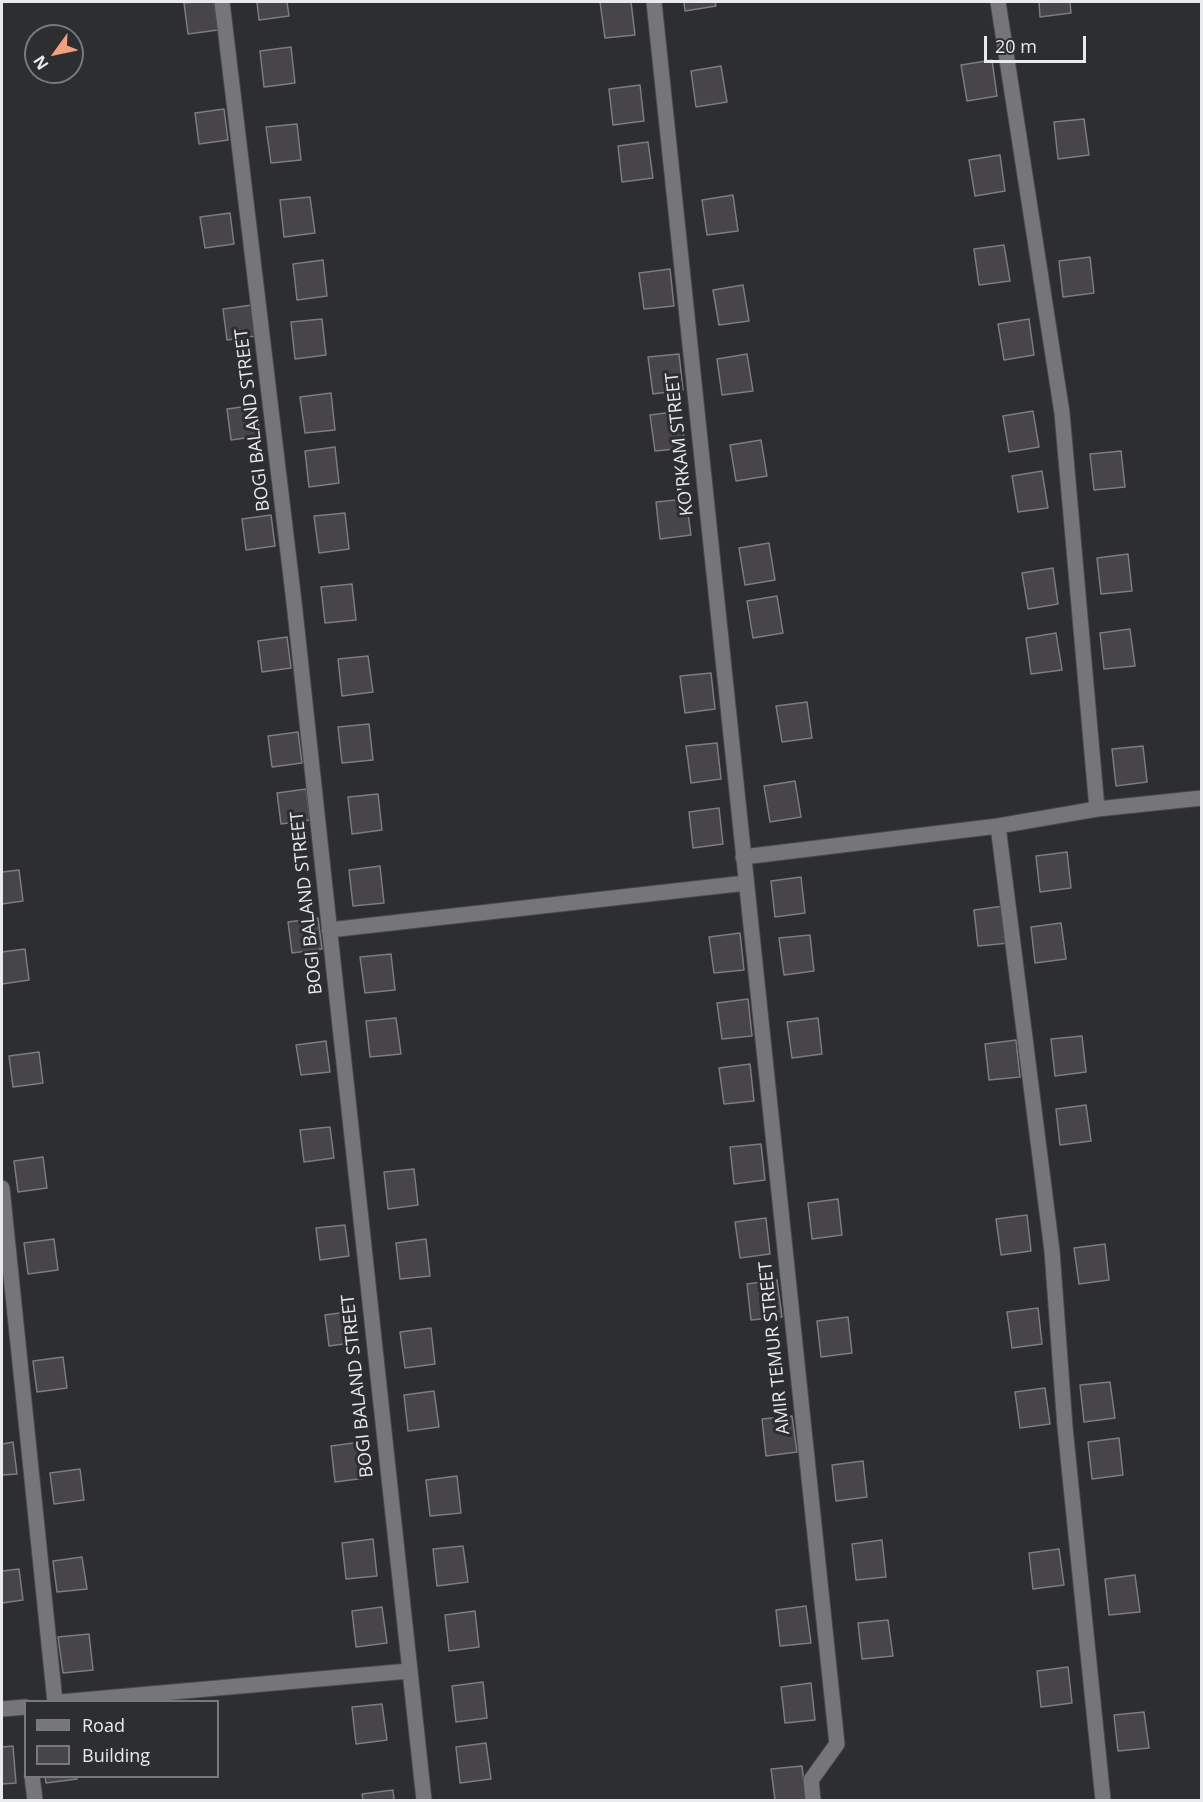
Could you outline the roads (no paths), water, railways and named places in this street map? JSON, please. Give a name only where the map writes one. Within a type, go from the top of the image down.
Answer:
[{"type":"street","name":"BOGI BALAND STREET","points":[[222,2],[293,590],[424,1800]]},
{"type":"street","name":"KO'RKAM STREET","points":[[654,2],[746,883]]},
{"type":"street","points":[[998,2],[1062,413],[1097,809]]},
{"type":"street","points":[[743,856],[998,826],[1097,809],[1202,798]]},
{"type":"street","points":[[998,826],[1052,1251],[1065,1427],[1103,1800]]},
{"type":"street","points":[[329,930],[746,883]]},
{"type":"street","name":"AMIR TEMUR STREET","points":[[746,883],[837,1744],[811,1780],[813,1800]]},
{"type":"street","points":[[2,1188],[55,1700]]},
{"type":"street","points":[[72,1700],[409,1671]]},
{"type":"street","points":[[2,1709],[24,1711]]},
{"type":"street","points":[[32,1778],[35,1800]]}]
